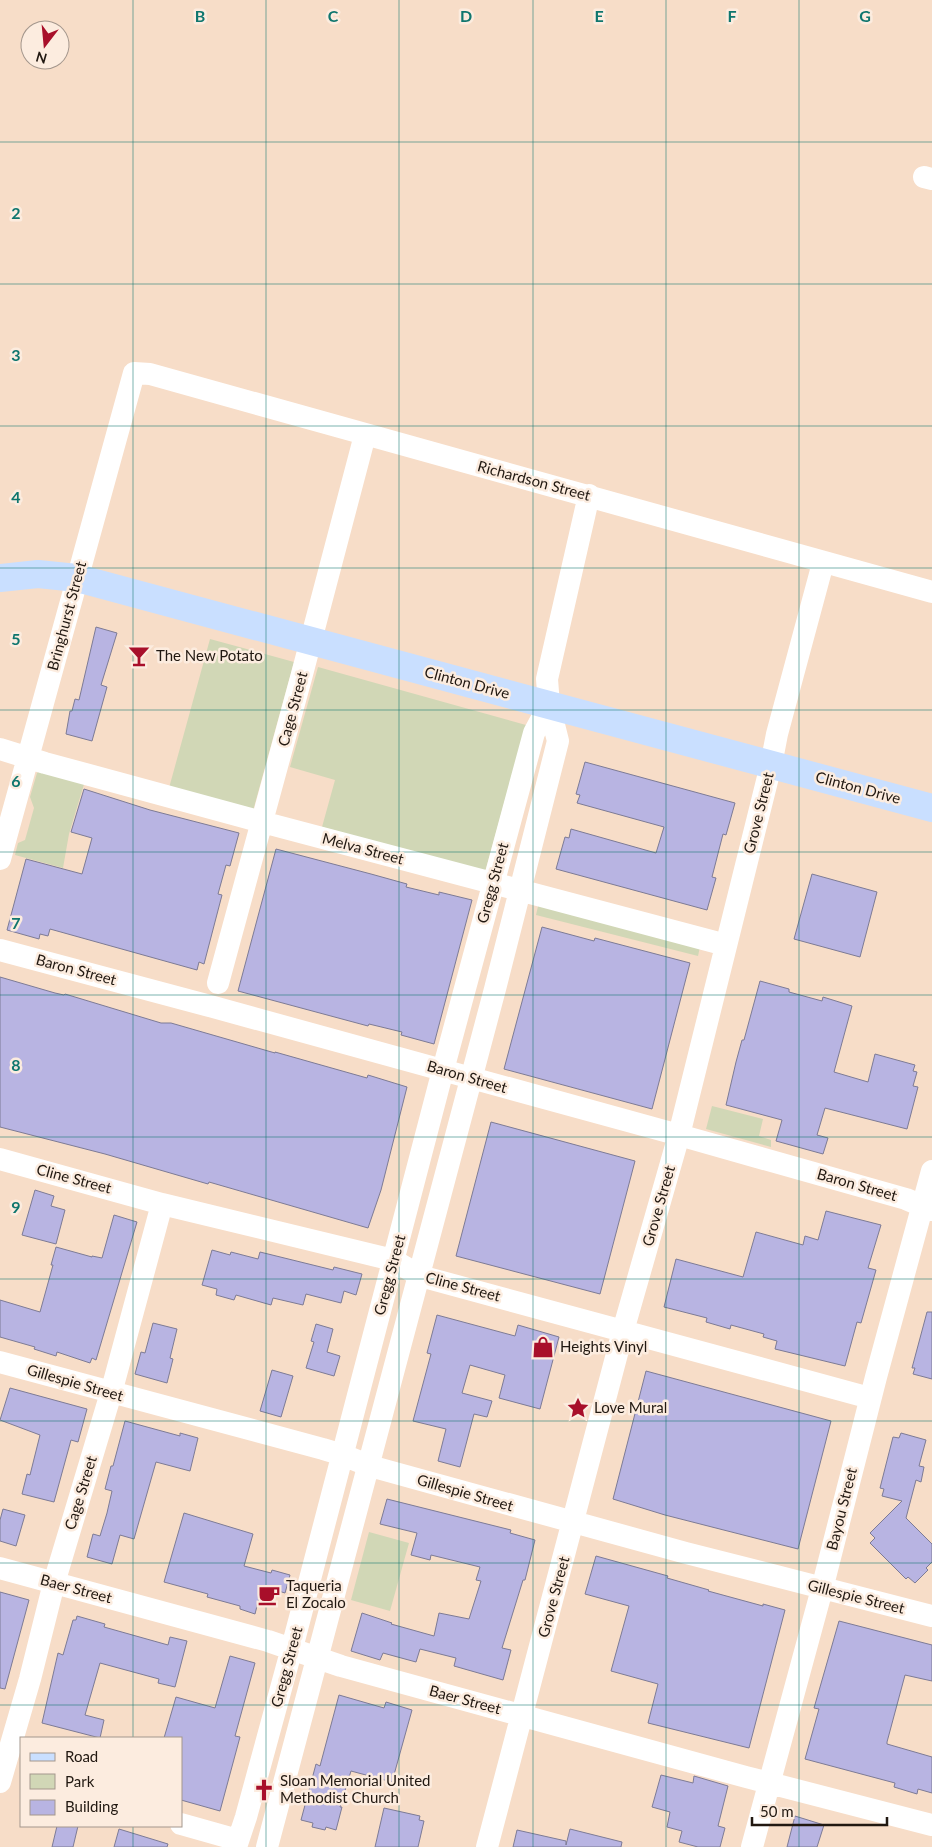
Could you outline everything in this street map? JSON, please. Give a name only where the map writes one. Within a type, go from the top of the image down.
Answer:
[{"type":"main road","name":"Clinton Drive","points":[[0,578],[38,574],[77,578],[932,808]]},
{"type":"street","name":"Richardson Street","points":[[134,373],[150,374],[932,592]]},
{"type":"street","name":"Bringhurst Street","points":[[0,858],[134,373]]},
{"type":"street","name":"Cage Street","points":[[218,983],[365,435]]},
{"type":"street","name":"Gregg Street","points":[[267,1847],[420,1276],[558,741],[549,705],[547,679],[588,496]]},
{"type":"street","name":"Grove Street","points":[[487,1847],[574,1523],[623,1331],[679,1135],[778,734],[823,562]]},
{"type":"street","name":"Gregg Street","points":[[237,1843],[246,1817],[292,1648],[443,1070],[534,733],[549,705]]},
{"type":"street","name":"Melva Street","points":[[0,749],[262,822],[726,944]]},
{"type":"street","name":"Baron Street","points":[[0,950],[679,1135],[906,1199],[927,1209]]},
{"type":"street","name":"Cline Street","points":[[0,1159],[162,1204],[393,1260],[420,1276],[870,1398]]},
{"type":"street","name":"Bayou Street","points":[[752,1847],[822,1589],[870,1398],[927,1209],[932,1171]]},
{"type":"street","name":"Cage Street","points":[[8,1779],[54,1583],[111,1393],[162,1204]]},
{"type":"street","name":"Gillespie Street","points":[[0,1362],[343,1455],[370,1466],[574,1523],[822,1589],[932,1616]]},
{"type":"street","name":"Baer Street","points":[[0,1568],[292,1648],[318,1659],[523,1716],[932,1825]]},
{"type":"street","points":[[182,1824],[237,1843]]},
{"type":"green space","points":[[210,639],[294,662],[253,811],[169,788]]},
{"type":"green space","points":[[318,667],[526,725],[485,872],[322,827],[335,780],[290,767]]},
{"type":"green space","points":[[42,769],[85,781],[69,834],[63,868],[15,855],[18,843],[25,840],[34,808],[30,797],[37,773]]},
{"type":"green space","points":[[539,902],[701,942],[698,956],[536,915]]},
{"type":"green space","points":[[712,1106],[763,1119],[759,1136],[771,1140],[771,1147],[706,1129]]},
{"type":"green space","points":[[369,1532],[409,1543],[390,1611],[351,1600]]},
{"type":"building","points":[[96,627],[117,633],[101,685],[107,687],[92,741],[66,734],[70,711],[72,711],[75,699],[79,700]]},
{"type":"building","points":[[585,762],[735,803],[726,835],[723,834],[712,877],[716,878],[707,910],[556,869],[565,837],[569,838],[571,829],[656,853],[664,827],[577,803],[580,795],[576,794]]},
{"type":"building","points":[[84,789],[150,810],[239,833],[230,866],[226,865],[218,894],[222,895],[204,964],[199,962],[197,970],[50,929],[48,936],[40,934],[39,939],[7,930],[26,859],[82,874],[92,838],[71,832]]},
{"type":"building","points":[[276,849],[407,884],[406,887],[472,900],[434,1044],[401,1035],[402,1032],[369,1024],[368,1026],[238,991]]},
{"type":"building","points":[[812,874],[877,892],[860,957],[794,939]]},
{"type":"building","points":[[542,927],[594,941],[595,938],[690,963],[652,1109],[504,1069]]},
{"type":"building","points":[[0,977],[55,993],[65,994],[161,1023],[171,1023],[367,1078],[368,1075],[407,1087],[381,1190],[368,1228],[209,1182],[208,1184],[105,1154],[0,1127]]},
{"type":"building","points":[[760,981],[789,989],[789,992],[822,1001],[823,997],[852,1006],[834,1072],[868,1082],[875,1054],[915,1065],[913,1071],[917,1072],[913,1086],[918,1087],[907,1129],[825,1108],[817,1135],[828,1138],[823,1154],[776,1141],[782,1120],[726,1105],[742,1040],[744,1040]]},
{"type":"building","points":[[491,1122],[635,1161],[600,1294],[456,1256]]},
{"type":"building","points":[[35,1190],[54,1196],[51,1206],[65,1210],[56,1244],[22,1235]]},
{"type":"building","points":[[826,1211],[881,1225],[868,1268],[876,1270],[861,1323],[857,1322],[845,1366],[775,1349],[777,1341],[763,1337],[764,1334],[731,1325],[730,1329],[706,1322],[707,1318],[664,1307],[676,1259],[743,1277],[756,1232],[803,1245],[805,1236],[818,1240]]},
{"type":"building","points":[[114,1215],[137,1222],[96,1360],[92,1358],[90,1363],[57,1352],[56,1356],[34,1349],[35,1347],[0,1337],[0,1300],[40,1312],[56,1247],[102,1258]]},
{"type":"building","points":[[212,1250],[230,1255],[231,1252],[258,1259],[260,1252],[333,1270],[334,1267],[362,1274],[356,1295],[344,1291],[341,1303],[306,1294],[303,1305],[273,1298],[271,1305],[236,1295],[234,1300],[216,1295],[217,1289],[202,1285]]},
{"type":"building","points":[[927,1312],[932,1312],[932,1379],[913,1374],[915,1368],[912,1368]]},
{"type":"building","points":[[437,1315],[515,1336],[518,1325],[559,1337],[540,1409],[499,1398],[505,1375],[470,1365],[462,1393],[492,1401],[487,1417],[474,1414],[460,1467],[438,1461],[446,1429],[413,1421],[431,1354],[427,1353]]},
{"type":"building","points":[[153,1323],[177,1329],[170,1358],[173,1359],[167,1383],[135,1374],[141,1352],[145,1353]]},
{"type":"building","points":[[316,1324],[333,1329],[327,1352],[340,1356],[334,1376],[306,1368],[314,1342],[311,1341]]},
{"type":"building","points":[[272,1370],[293,1376],[281,1417],[260,1411]]},
{"type":"building","points":[[646,1371],[831,1421],[798,1549],[665,1515],[613,1499]]},
{"type":"building","points":[[10,1388],[87,1409],[78,1442],[71,1440],[54,1502],[22,1494],[27,1474],[30,1475],[40,1435],[0,1420]]},
{"type":"building","points":[[125,1421],[180,1436],[180,1433],[198,1438],[190,1471],[156,1462],[134,1539],[120,1535],[112,1564],[87,1557],[93,1534],[100,1536],[107,1513],[112,1491],[105,1489]]},
{"type":"building","points":[[901,1433],[926,1440],[919,1466],[924,1467],[921,1482],[916,1480],[906,1518],[932,1544],[932,1562],[926,1568],[928,1570],[915,1583],[908,1577],[906,1579],[870,1543],[875,1538],[870,1533],[902,1501],[882,1496],[884,1489],[880,1488],[893,1437],[899,1438]]},
{"type":"building","points":[[387,1499],[511,1530],[510,1533],[535,1540],[525,1580],[523,1580],[502,1648],[511,1650],[503,1680],[454,1666],[456,1658],[420,1649],[416,1662],[383,1653],[380,1660],[351,1651],[362,1613],[391,1624],[434,1636],[439,1613],[469,1619],[481,1581],[476,1580],[480,1567],[431,1555],[430,1560],[411,1555],[417,1533],[380,1524]]},
{"type":"building","points":[[3,1509],[25,1515],[16,1546],[0,1541],[0,1520]]},
{"type":"building","points":[[184,1513],[253,1534],[244,1566],[271,1573],[272,1570],[290,1575],[285,1593],[262,1586],[255,1614],[240,1609],[240,1606],[207,1597],[208,1594],[164,1582]]},
{"type":"building","points":[[596,1556],[668,1576],[667,1578],[708,1591],[785,1610],[749,1748],[648,1723],[658,1684],[611,1671],[629,1606],[585,1594]]},
{"type":"building","points":[[0,1592],[29,1600],[5,1689],[0,1688]]},
{"type":"building","points":[[77,1616],[105,1624],[104,1627],[168,1645],[170,1637],[187,1641],[175,1687],[158,1683],[159,1679],[100,1663],[85,1715],[104,1720],[100,1737],[42,1723],[58,1653],[63,1655],[73,1620],[76,1620]]},
{"type":"building","points":[[839,1621],[932,1645],[932,1681],[905,1675],[887,1744],[932,1757],[932,1793],[918,1789],[917,1794],[894,1787],[895,1783],[805,1759],[819,1709],[814,1708]]},
{"type":"building","points":[[230,1656],[255,1663],[235,1736],[240,1737],[220,1811],[182,1800],[182,1737],[164,1737],[176,1697],[215,1708]]},
{"type":"building","points":[[339,1695],[384,1708],[386,1702],[412,1710],[392,1782],[351,1771],[340,1807],[342,1807],[336,1830],[326,1827],[325,1830],[312,1827],[313,1823],[301,1820],[316,1764],[320,1766]]},
{"type":"building","points":[[661,1775],[693,1783],[694,1776],[728,1786],[718,1826],[725,1828],[720,1847],[698,1847],[679,1842],[682,1831],[667,1827],[670,1812],[652,1807]]},
{"type":"building","points":[[384,1808],[420,1816],[419,1820],[424,1821],[418,1847],[375,1847]]},
{"type":"building","points":[[795,1816],[824,1825],[817,1847],[787,1847]]},
{"type":"building","points":[[57,1827],[78,1827],[73,1847],[52,1847]]},
{"type":"building","points":[[119,1829],[168,1844],[167,1847],[114,1847]]},
{"type":"building","points":[[570,1829],[622,1842],[621,1847],[513,1847],[517,1830],[566,1841],[566,1845]]},
{"type":"place","name":"The New Potato","points":[[139,656]]},
{"type":"place","name":"Heights Vinyl","points":[[543,1347]]},
{"type":"place","name":"Love Mural","points":[[578,1408]]},
{"type":"place","name":"Taqueria El Zocalo","points":[[269,1595]]},
{"type":"place","name":"Sloan Memorial United Methodist Church","points":[[264,1790]]}]
